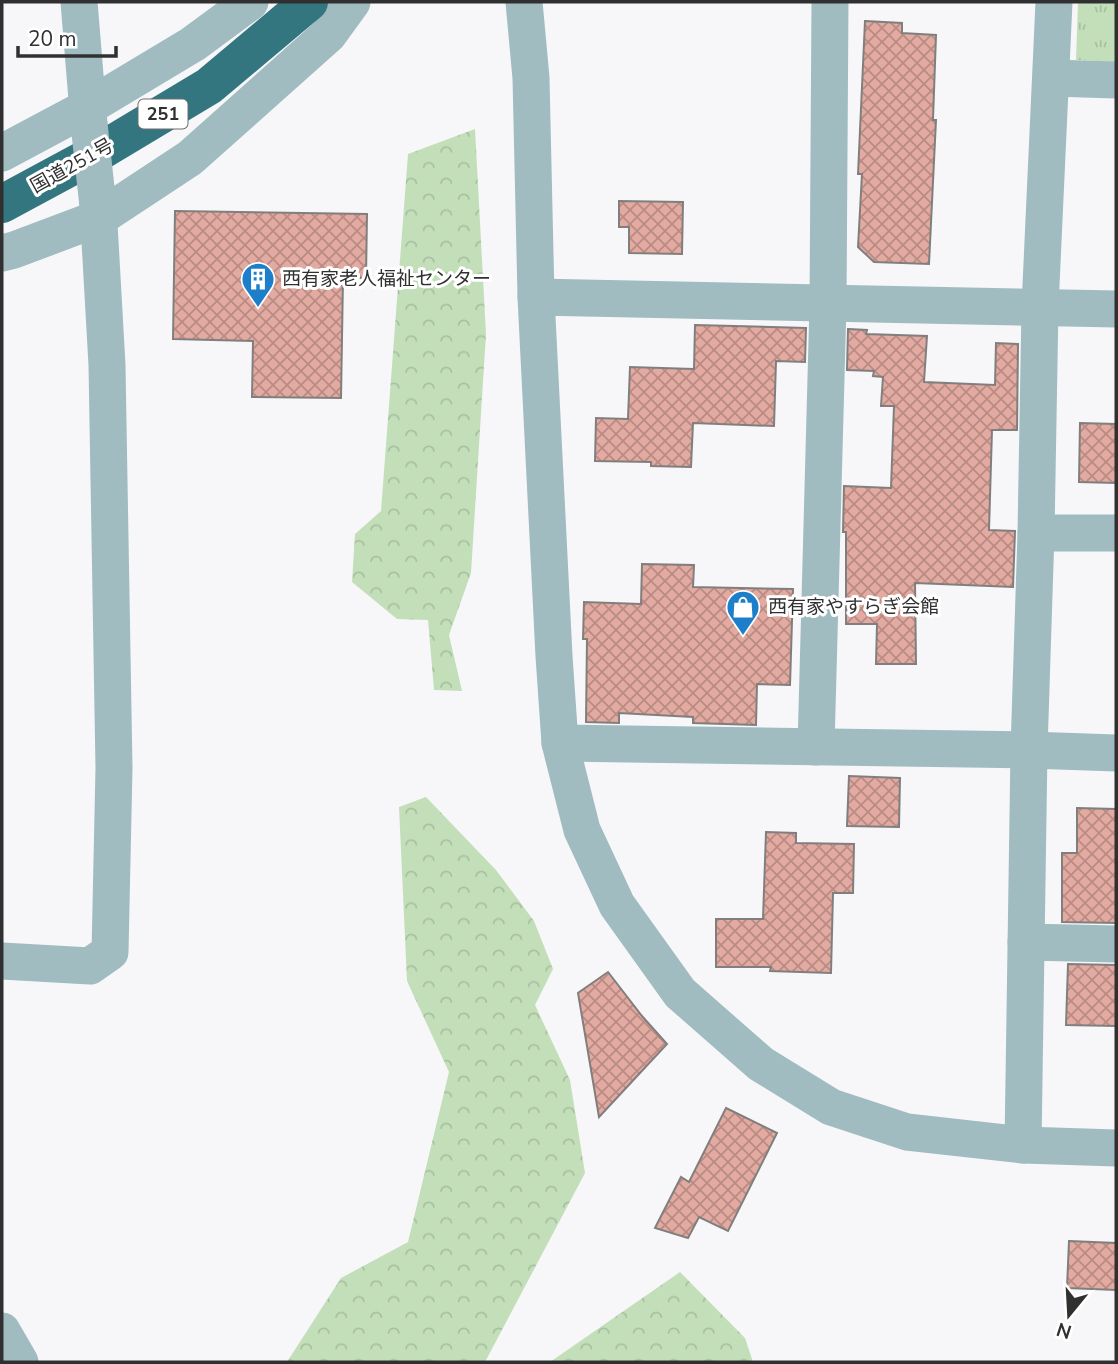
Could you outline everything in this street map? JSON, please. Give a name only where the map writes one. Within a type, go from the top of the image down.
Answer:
[{"type":"highway","name":"国道251号","points":[[2,204],[104,149],[209,86],[309,2]]},
{"type":"street","points":[[2,961],[90,965],[110,952],[114,768],[107,365],[99,212],[79,2]]},
{"type":"street","points":[[2,153],[89,116],[250,2]]},
{"type":"street","points":[[2,253],[99,212],[190,158],[328,35],[352,2]]},
{"type":"street","points":[[524,2],[531,78],[536,297],[560,743],[582,830],[617,905],[680,993],[761,1063],[831,1107],[907,1132],[1023,1145],[1116,1148]]},
{"type":"street","points":[[816,747],[828,304],[830,2]]},
{"type":"street","points":[[1023,1145],[1040,307],[1054,2]]},
{"type":"street","points":[[1051,78],[1116,80]]},
{"type":"street","points":[[536,297],[1116,309]]},
{"type":"street","points":[[1036,533],[1116,533]]},
{"type":"street","points":[[560,743],[1116,753]]},
{"type":"street","points":[[1026,942],[1116,943]]},
{"type":"street","points":[[2,1331],[20,1362]]},
{"type":"green space","points":[[1078,2],[1116,2],[1116,62],[1076,60]]},
{"type":"green space","points":[[475,129],[486,334],[471,573],[449,635],[462,691],[434,690],[428,620],[397,619],[352,582],[355,534],[381,511],[408,154]]},
{"type":"green space","points":[[426,797],[496,870],[534,921],[553,969],[535,1005],[570,1080],[585,1173],[485,1362],[287,1362],[341,1278],[408,1242],[449,1072],[407,981],[399,807]]},
{"type":"green space","points":[[680,1272],[745,1338],[753,1362],[550,1362]]},
{"type":"building","points":[[865,21],[902,23],[902,33],[936,35],[933,120],[936,120],[929,264],[874,262],[858,247],[862,174],[858,174]]},
{"type":"building","points":[[619,201],[683,202],[682,254],[629,253],[629,227],[619,227]]},
{"type":"building","name":"西有家老人福祉センター","points":[[175,211],[367,214],[366,278],[343,278],[341,398],[252,397],[253,341],[173,339]]},
{"type":"building","points":[[695,325],[806,328],[805,362],[776,361],[774,426],[693,423],[691,467],[651,466],[651,462],[595,461],[596,418],[628,419],[630,367],[694,369]]},
{"type":"building","points":[[848,329],[867,330],[866,334],[927,336],[924,382],[995,385],[996,343],[1018,344],[1017,430],[992,430],[989,530],[1015,531],[1013,587],[915,583],[916,664],[876,664],[877,624],[846,624],[844,486],[891,488],[894,406],[881,406],[883,377],[873,376],[874,371],[847,370]]},
{"type":"building","points":[[1080,423],[1116,424],[1116,483],[1079,482]]},
{"type":"building","points":[[642,564],[694,565],[693,587],[793,589],[790,685],[757,684],[756,725],[693,723],[693,717],[619,713],[619,723],[586,722],[587,639],[583,639],[584,602],[641,604]]},
{"type":"building","points":[[849,776],[900,778],[899,827],[847,826]]},
{"type":"building","points":[[1077,808],[1116,809],[1116,923],[1062,922],[1062,853],[1077,853]]},
{"type":"building","points":[[766,832],[796,833],[796,843],[854,844],[853,893],[833,893],[831,973],[770,971],[771,967],[716,967],[716,919],[763,919]]},
{"type":"building","points":[[1068,964],[1116,965],[1116,1026],[1066,1025]]},
{"type":"building","points":[[608,972],[667,1044],[599,1117],[578,993]]},
{"type":"building","points":[[726,1108],[777,1133],[728,1231],[699,1217],[688,1238],[655,1228],[681,1177],[689,1182]]},
{"type":"building","points":[[1069,1241],[1116,1243],[1116,1290],[1067,1288]]},
{"type":"place","name":"西有家老人福祉センター","points":[[258,309]]},
{"type":"place","name":"西有家やすらぎ会館","points":[[743,637]]}]
